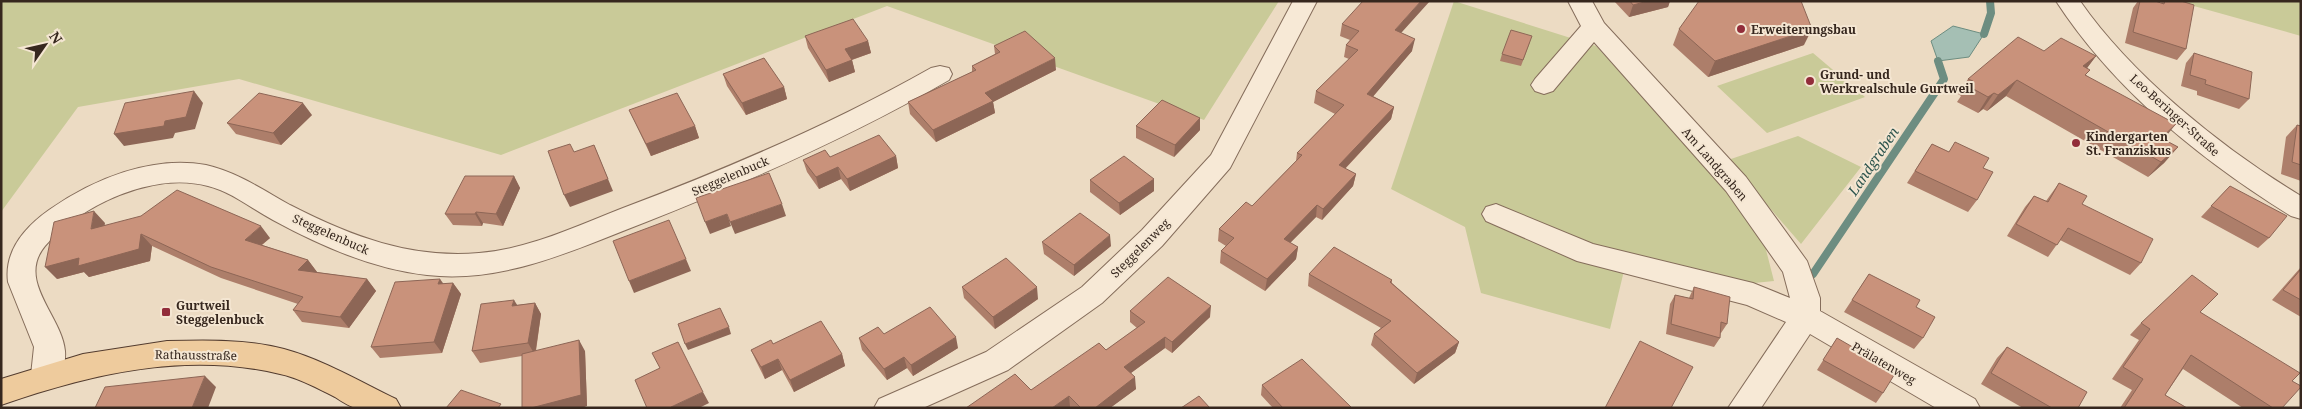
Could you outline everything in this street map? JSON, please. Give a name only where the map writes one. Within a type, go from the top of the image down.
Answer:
[{"type":"main road","name":"Rathausstraße","points":[[1,392],[46,375],[113,358],[199,352],[285,362],[385,408]]},
{"type":"street","name":"Steggelenweg","points":[[890,408],[997,361],[1092,295],[1152,238],[1221,161],[1306,1]]},
{"type":"street","name":"Am Landgraben","points":[[1580,1],[1594,27],[1736,184],[1797,269],[1805,298],[1805,317]]},
{"type":"street","name":"Leo-Beringer-Straße","points":[[2068,1],[2080,20],[2104,49],[2179,121],[2230,163],[2265,188],[2301,209]]},
{"type":"street","points":[[1544,85],[1594,27]]},
{"type":"street","name":"Steggelenbuck","points":[[46,375],[50,350],[28,298],[21,270],[25,254],[41,233],[66,212],[116,186],[154,175],[172,173],[202,174],[225,181],[303,224],[363,251],[424,264],[481,264],[542,250],[732,177],[900,98],[940,74]]},
{"type":"street","points":[[1496,214],[1587,253],[1753,295],[1805,317],[1744,408]]},
{"type":"street","name":"Prälatenweg","points":[[1805,317],[1964,408]]},
{"type":"green space","points":[[1,1],[1279,1],[1204,120],[887,6],[501,155],[239,79],[78,107],[1,212]]},
{"type":"green space","points":[[1454,1],[1596,46],[1739,201],[1764,242],[1774,281],[1744,284],[1628,254],[1610,329],[1481,293],[1465,227],[1391,189]]},
{"type":"green space","points":[[2176,1],[2301,1],[2301,36]]},
{"type":"green space","points":[[1813,53],[1865,97],[1767,133],[1717,86]]},
{"type":"green space","points":[[1798,136],[1861,167],[1801,244],[1728,160]]},
{"type":"shaded area","points":[[1953,26],[1984,34],[1969,57],[1938,61],[1931,41]]},
{"type":"building","points":[[1363,1],[1421,1],[1395,30],[1415,39],[1367,94],[1394,107],[1339,165],[1356,174],[1323,209],[1317,205],[1284,239],[1298,247],[1267,279],[1221,251],[1234,238],[1219,229],[1246,202],[1252,206],[1302,155],[1297,153],[1344,105],[1316,91],[1358,50],[1346,45],[1359,31],[1342,24]]},
{"type":"building","points":[[1630,1],[1648,1],[1633,5]]},
{"type":"building","name":"Erweiterungsbau","points":[[1699,1],[1801,1],[1812,29],[1715,61],[1679,29]]},
{"type":"building","points":[[2140,1],[2155,1],[2164,4],[2165,1],[2181,1],[2194,5],[2186,49],[2133,32]]},
{"type":"building","points":[[853,19],[868,41],[845,49],[852,60],[826,70],[805,36]]},
{"type":"building","points":[[1511,30],[1532,36],[1523,60],[1502,54]]},
{"type":"building","points":[[1025,31],[1055,58],[985,93],[993,101],[933,130],[908,102],[976,70],[972,66],[1000,52],[994,46]]},
{"type":"building","points":[[2018,37],[2044,51],[2061,38],[2096,56],[2083,66],[2090,70],[2085,75],[2176,124],[2161,138],[2178,147],[2161,162],[2017,80],[1998,95],[1994,93],[1988,97],[1968,86],[1973,81],[1968,79]]},
{"type":"building","points":[[2194,53],[2252,72],[2249,99],[2205,84],[2206,80],[2190,75]]},
{"type":"building","points":[[764,58],[784,87],[742,103],[723,74]]},
{"type":"building","points":[[194,91],[186,117],[165,121],[164,126],[114,134],[125,103]]},
{"type":"building","points":[[259,93],[303,103],[273,133],[227,123]]},
{"type":"building","points":[[677,93],[695,126],[646,144],[629,110]]},
{"type":"building","points":[[1162,100],[1200,118],[1175,145],[1136,126]]},
{"type":"building","points":[[2297,125],[2301,126],[2301,165],[2292,162]]},
{"type":"building","points":[[879,135],[896,156],[847,179],[838,167],[816,177],[803,160],[825,150],[830,157]]},
{"type":"building","points":[[1955,142],[1989,158],[1983,168],[1993,172],[1977,200],[1915,171],[1932,144],[1949,152]]},
{"type":"building","points":[[570,144],[574,152],[594,145],[608,179],[564,195],[548,151]]},
{"type":"building","points":[[1124,156],[1154,179],[1119,203],[1090,180]]},
{"type":"building","points":[[769,173],[782,204],[730,222],[727,214],[705,222],[696,198]]},
{"type":"building","points":[[465,176],[514,176],[496,214],[476,212],[475,214],[445,214]]},
{"type":"building","points":[[2059,183],[2087,196],[2082,204],[2153,239],[2141,263],[2068,228],[2057,245],[2016,224],[2034,196],[2048,202]]},
{"type":"building","points":[[2230,186],[2287,216],[2269,238],[2211,206]]},
{"type":"building","points":[[177,190],[261,226],[245,240],[308,260],[298,270],[367,279],[340,317],[293,310],[303,297],[211,267],[141,234],[139,249],[78,266],[79,258],[45,267],[54,222],[94,211],[91,229],[141,216]]},
{"type":"building","points":[[1080,213],[1110,235],[1074,265],[1042,242]]},
{"type":"building","points":[[669,220],[686,259],[629,281],[613,241]]},
{"type":"building","points":[[1334,247],[1392,280],[1390,282],[1459,342],[1417,373],[1374,334],[1391,321],[1309,274]]},
{"type":"building","points":[[1006,258],[1037,287],[993,317],[962,287]]},
{"type":"building","points":[[2301,269],[2301,300],[2283,290]]},
{"type":"building","points":[[1869,274],[1920,300],[1916,307],[1935,317],[1923,338],[1852,300]]},
{"type":"building","points":[[2192,275],[2218,294],[2200,312],[2300,373],[2292,381],[2301,387],[2282,408],[2273,408],[2191,355],[2165,395],[2187,408],[2124,408],[2143,379],[2123,367],[2150,329],[2141,323]]},
{"type":"building","points":[[1168,277],[1211,306],[1172,342],[1165,337],[1124,367],[1135,377],[1095,408],[1081,408],[1069,396],[1052,408],[966,408],[1015,374],[1031,390],[1099,343],[1106,350],[1145,322],[1130,311]]},
{"type":"building","points":[[440,279],[438,284],[453,283],[434,342],[371,347],[395,282]]},
{"type":"building","points":[[1694,287],[1730,297],[1727,324],[1721,322],[1720,338],[1671,324],[1675,295],[1693,299]]},
{"type":"building","points":[[514,300],[512,306],[535,303],[528,343],[472,351],[481,304]]},
{"type":"building","points":[[930,307],[956,337],[911,365],[904,357],[884,369],[859,338],[878,327],[884,334]]},
{"type":"building","points":[[720,308],[729,327],[685,344],[678,324]]},
{"type":"building","points":[[821,321],[842,354],[790,380],[778,359],[761,367],[751,350],[771,340],[773,344]]},
{"type":"building","points":[[1837,338],[1896,372],[1883,393],[1823,360]]},
{"type":"building","points":[[579,340],[581,395],[531,408],[522,408],[522,354]]},
{"type":"building","points":[[1640,341],[1693,367],[1671,408],[1605,408]]},
{"type":"building","points":[[678,342],[703,392],[672,408],[647,408],[635,380],[660,368],[652,353]]},
{"type":"building","points":[[2007,347],[2087,392],[2078,408],[2052,408],[1991,373]]},
{"type":"building","points":[[1302,359],[1352,408],[1283,408],[1262,385]]},
{"type":"building","points":[[205,376],[192,408],[95,408],[105,387]]},
{"type":"building","points":[[461,390],[501,404],[498,408],[446,408]]},
{"type":"building","points":[[1199,396],[1210,408],[1181,408]]},
{"type":"waterway","name":"Landgraben","points":[[1984,34],[1991,13],[1990,1]]},
{"type":"waterway","name":"Landgraben","points":[[1813,274],[1944,79],[1938,61]]},
{"type":"place","name":"Erweiterungsbau","points":[[1741,29]]},
{"type":"place","name":"Grund- und Werkrealschule Gurtweil","points":[[1810,81]]},
{"type":"place","name":"Kindergarten St. Franziskus","points":[[2076,143]]},
{"type":"place","name":"Gurtweil Steggelenbuck","points":[[166,312]]}]
